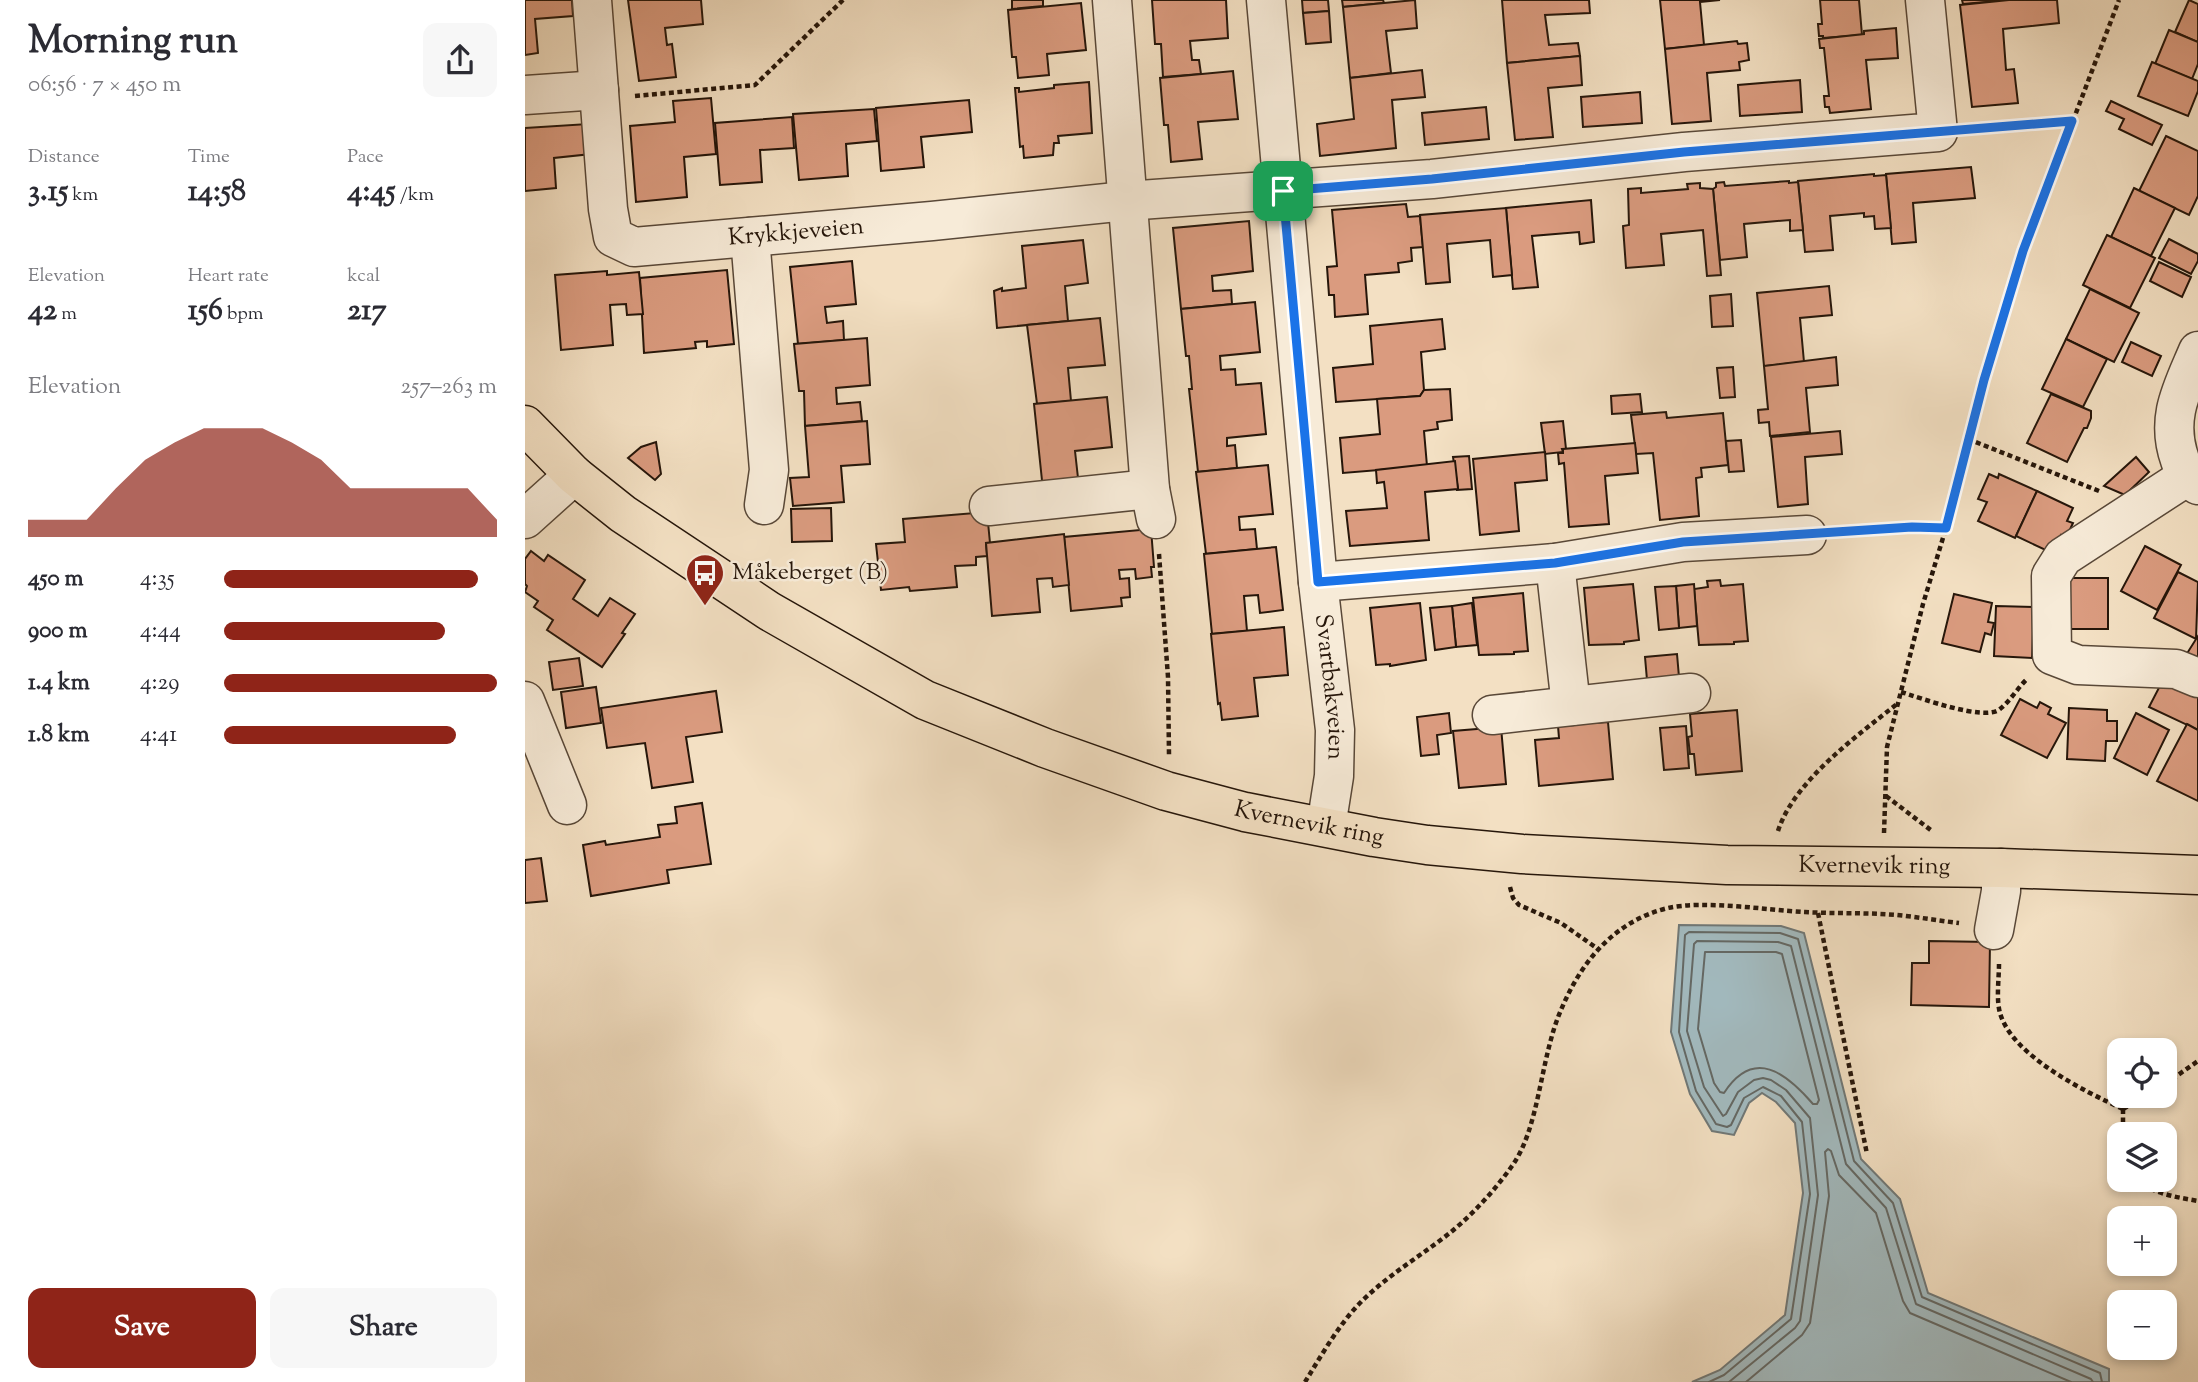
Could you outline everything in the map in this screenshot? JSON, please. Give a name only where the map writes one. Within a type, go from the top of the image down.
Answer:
[{"type":"main road","name":"Kvernevik ring","points":[[525,425],[574,475],[623,514],[769,611],[925,700],[1045,748],[1166,791],[1245,812],[1427,845],[1522,854],[1727,865],[2001,868],[2198,875]]},
{"type":"street","name":"Krykkjeveien","points":[[592,0],[612,94],[608,209],[613,237],[634,247],[1126,201],[1432,179],[1709,150],[1938,132]]},
{"type":"street","points":[[989,506],[1153,504],[1135,275],[1126,201],[1112,0]]},
{"type":"street","name":"Svartbakveien","points":[[1266,0],[1318,582],[1335,730],[1334,776],[1326,827]]},
{"type":"street","points":[[1925,0],[1938,132]]},
{"type":"street","points":[[525,95],[612,94]]},
{"type":"street","points":[[750,237],[769,470],[764,505]]},
{"type":"street","points":[[2198,351],[2174,409],[2175,446],[2192,481],[2139,508],[2063,557],[2051,576],[2052,655],[2078,665],[2176,669],[2198,678]]},
{"type":"street","points":[[525,519],[574,475]]},
{"type":"street","points":[[1318,582],[1555,563],[1683,542],[1807,535]]},
{"type":"street","points":[[1555,563],[1571,706]]},
{"type":"street","points":[[1492,715],[1691,693]]},
{"type":"street","points":[[525,701],[567,805]]},
{"type":"street","points":[[1994,930],[2001,891],[2001,868]]},
{"type":"path","points":[[612,94],[755,85],[843,0]]},
{"type":"path","points":[[1884,834],[1887,747],[1968,439],[2023,251],[2119,0]]},
{"type":"path","points":[[1938,132],[2072,121]]},
{"type":"path","points":[[1968,439],[2139,508]]},
{"type":"path","points":[[1153,504],[1167,677],[1169,756]]},
{"type":"path","points":[[1807,535],[1912,527],[1946,528]]},
{"type":"path","points":[[1901,692],[1983,714],[1991,714],[2000,709]]},
{"type":"path","points":[[1775,841],[1781,822],[1798,791],[1856,737],[1898,703]]},
{"type":"path","points":[[1885,795],[1938,837]]},
{"type":"path","points":[[1522,854],[1510,885],[1513,898],[1519,905],[1561,923],[1598,949]]},
{"type":"path","points":[[1305,1382],[1359,1305],[1477,1209],[1519,1157],[1527,1140],[1546,1051],[1570,988],[1584,964],[1598,949],[1646,915],[1669,908],[1693,906],[1905,916],[1980,924],[1994,930],[1999,939],[2000,1013],[2011,1033],[2054,1073],[2079,1089],[2123,1109],[2123,1122]]},
{"type":"path","points":[[1818,913],[1867,1154]]},
{"type":"path","points":[[2177,1076],[2198,1061]]},
{"type":"path","points":[[2158,1192],[2198,1201]]},
{"type":"water","points":[[1679,925],[1781,926],[1804,933],[1861,1159],[1900,1199],[1928,1293],[2109,1369],[2109,1382],[1692,1382],[1720,1370],[1785,1315],[1803,1193],[1795,1123],[1776,1102],[1762,1093],[1749,1103],[1734,1135],[1712,1131],[1690,1094],[1671,1032]]},
{"type":"building","points":[[525,0],[572,0],[573,16],[535,19],[538,53],[525,55]]},
{"type":"building","points":[[628,0],[701,0],[703,24],[665,28],[667,45],[672,44],[676,77],[639,81]]},
{"type":"building","points":[[1012,0],[1043,0],[1043,6],[1012,9]]},
{"type":"building","points":[[1152,0],[1226,0],[1228,38],[1190,41],[1192,60],[1199,60],[1201,74],[1163,77],[1161,44],[1155,44]]},
{"type":"building","points":[[1302,0],[1328,0],[1329,11],[1303,13]]},
{"type":"building","points":[[1342,0],[1383,0],[1384,3],[1343,7]]},
{"type":"building","points":[[1415,0],[1417,28],[1386,31],[1391,73],[1350,78],[1343,7]]},
{"type":"building","points":[[1502,0],[1589,0],[1590,13],[1545,15],[1549,45],[1578,43],[1580,56],[1507,63]]},
{"type":"building","points":[[1660,0],[1720,0],[1700,2],[1704,45],[1665,49]]},
{"type":"building","points":[[1820,0],[1859,0],[1862,35],[1819,36],[1818,24],[1822,24]]},
{"type":"building","points":[[1962,0],[2009,0],[1963,4]]},
{"type":"building","points":[[2009,0],[2057,0],[2059,23],[2003,29],[2006,70],[2014,69],[2018,103],[1972,107],[1960,5]]},
{"type":"building","points":[[2189,0],[2198,4],[2198,42],[2175,32]]},
{"type":"building","points":[[1081,3],[1086,50],[1047,54],[1049,75],[1018,78],[1016,57],[1012,57],[1008,10]]},
{"type":"building","points":[[1329,11],[1331,42],[1306,44],[1303,13]]},
{"type":"building","points":[[1896,28],[1898,58],[1866,60],[1871,109],[1830,113],[1829,107],[1825,107],[1824,96],[1829,96],[1824,48],[1820,48],[1819,39]]},
{"type":"building","points":[[2169,30],[2198,42],[2198,64],[2192,79],[2155,64]]},
{"type":"building","points":[[1737,41],[1738,44],[1747,43],[1749,60],[1739,62],[1740,70],[1707,73],[1711,121],[1672,124],[1665,49]]},
{"type":"building","points":[[1580,56],[1582,85],[1548,88],[1553,137],[1515,140],[1507,63]]},
{"type":"building","points":[[2152,62],[2198,81],[2198,91],[2188,116],[2138,96]]},
{"type":"building","points":[[1422,70],[1425,97],[1392,100],[1396,148],[1320,156],[1317,124],[1354,119],[1350,78]]},
{"type":"building","points":[[1233,71],[1238,119],[1198,122],[1202,159],[1171,162],[1168,125],[1164,125],[1160,78]]},
{"type":"building","points":[[1800,80],[1802,112],[1740,116],[1738,85]]},
{"type":"building","points":[[1089,82],[1092,133],[1058,136],[1059,143],[1054,143],[1053,155],[1024,158],[1023,146],[1020,147],[1015,88],[1019,88],[1019,92]]},
{"type":"building","points":[[1640,92],[1642,123],[1583,127],[1581,97]]},
{"type":"building","points":[[711,98],[716,154],[684,157],[687,197],[636,202],[630,126],[675,122],[673,101]]},
{"type":"building","points":[[969,100],[972,132],[921,137],[924,167],[881,171],[876,108]]},
{"type":"building","points":[[2111,101],[2162,125],[2152,145],[2119,129],[2124,119],[2106,111]]},
{"type":"building","points":[[1486,107],[1489,139],[1425,145],[1422,113]]},
{"type":"building","points":[[874,109],[877,141],[846,144],[848,176],[799,180],[793,114]]},
{"type":"building","points":[[792,117],[794,148],[760,150],[762,182],[720,185],[715,123]]},
{"type":"building","points":[[588,124],[591,154],[554,158],[556,188],[525,191],[525,128]]},
{"type":"building","points":[[2166,136],[2198,151],[2198,196],[2189,215],[2139,191]]},
{"type":"building","points":[[1971,167],[1975,198],[1913,203],[1916,242],[1892,244],[1886,174]]},
{"type":"building","points":[[1886,175],[1891,228],[1875,229],[1874,216],[1864,217],[1864,213],[1830,216],[1833,250],[1805,252],[1798,181]]},
{"type":"building","points":[[1724,182],[1725,186],[1798,182],[1803,230],[1790,231],[1790,220],[1744,224],[1747,257],[1720,260],[1713,189],[1716,183]]},
{"type":"building","points":[[1700,183],[1700,188],[1713,189],[1721,275],[1707,276],[1703,230],[1661,234],[1664,265],[1626,268],[1623,226],[1629,225],[1628,189],[1641,188],[1641,193],[1688,189],[1687,184]]},
{"type":"building","points":[[2134,188],[2175,208],[2151,256],[2111,237]]},
{"type":"building","points":[[1591,200],[1594,242],[1580,244],[1579,232],[1532,236],[1538,287],[1513,289],[1506,208]]},
{"type":"building","points":[[1406,204],[1408,217],[1420,216],[1423,247],[1411,248],[1412,261],[1398,263],[1399,272],[1365,275],[1368,314],[1335,317],[1334,295],[1329,295],[1327,267],[1337,266],[1332,210]]},
{"type":"building","points":[[1506,208],[1512,275],[1493,277],[1490,240],[1447,244],[1450,282],[1426,284],[1420,215]]},
{"type":"building","points":[[1249,221],[1253,271],[1212,276],[1213,291],[1231,290],[1232,304],[1181,309],[1173,228]]},
{"type":"building","points":[[2107,235],[2155,258],[2130,308],[2083,285]]},
{"type":"building","points":[[2169,239],[2198,254],[2198,261],[2191,274],[2159,258]]},
{"type":"building","points":[[1083,240],[1088,283],[1065,286],[1068,321],[997,328],[994,291],[1002,288],[1002,291],[1026,288],[1022,246]]},
{"type":"building","points":[[852,261],[856,304],[825,307],[827,323],[843,321],[844,340],[798,344],[790,267]]},
{"type":"building","points":[[2159,262],[2191,277],[2182,297],[2150,281]]},
{"type":"building","points":[[727,270],[734,344],[707,347],[707,341],[695,342],[696,348],[644,353],[640,278]]},
{"type":"building","points":[[607,271],[607,275],[639,272],[643,314],[627,315],[626,304],[610,305],[613,345],[561,350],[555,275]]},
{"type":"building","points":[[1829,286],[1832,315],[1800,318],[1804,362],[1764,366],[1757,293]]},
{"type":"building","points":[[2090,289],[2139,313],[2114,362],[2066,339]]},
{"type":"building","points":[[1731,294],[1733,326],[1712,327],[1710,296]]},
{"type":"building","points":[[1255,302],[1260,352],[1220,356],[1221,370],[1235,369],[1236,385],[1261,383],[1266,434],[1227,438],[1227,446],[1235,445],[1237,468],[1198,472],[1189,389],[1192,389],[1189,356],[1186,356],[1181,309]]},
{"type":"building","points":[[1100,318],[1105,365],[1068,368],[1071,401],[1037,404],[1027,325]]},
{"type":"building","points":[[1442,319],[1445,349],[1421,352],[1424,390],[1420,396],[1336,402],[1333,368],[1373,364],[1370,326]]},
{"type":"building","points":[[867,338],[870,385],[836,388],[837,404],[860,402],[862,421],[805,426],[804,391],[799,391],[794,344]]},
{"type":"building","points":[[2066,339],[2107,359],[2083,407],[2042,389]]},
{"type":"building","points":[[2131,342],[2161,356],[2152,376],[2122,362]]},
{"type":"building","points":[[1836,357],[1838,385],[1806,388],[1810,432],[1770,436],[1769,422],[1759,423],[1758,410],[1768,409],[1764,366]]},
{"type":"building","points":[[1733,367],[1735,397],[1720,398],[1717,368]]},
{"type":"building","points":[[1450,389],[1452,420],[1437,422],[1438,429],[1424,431],[1427,466],[1343,473],[1340,438],[1380,434],[1377,399],[1420,396],[1424,390]]},
{"type":"building","points":[[1640,394],[1642,412],[1612,414],[1611,396]]},
{"type":"building","points":[[2051,394],[2091,411],[2087,428],[2084,428],[2067,462],[2027,443]]},
{"type":"building","points":[[1107,397],[1112,447],[1075,451],[1079,487],[1043,490],[1034,404]]},
{"type":"building","points":[[1666,412],[1667,418],[1723,413],[1728,465],[1701,468],[1702,477],[1696,478],[1699,516],[1660,520],[1653,453],[1636,454],[1631,415]]},
{"type":"building","points":[[867,421],[870,464],[841,466],[844,502],[793,506],[790,478],[809,477],[805,426]]},
{"type":"building","points":[[1563,421],[1566,449],[1562,449],[1563,452],[1545,454],[1541,423]]},
{"type":"building","points":[[1840,431],[1842,454],[1805,457],[1808,504],[1778,507],[1771,437]]},
{"type":"building","points":[[1741,440],[1744,471],[1729,472],[1726,441]]},
{"type":"building","points":[[656,442],[661,474],[655,480],[628,458],[641,447]]},
{"type":"building","points":[[1635,443],[1638,473],[1605,476],[1609,524],[1569,527],[1564,463],[1559,464],[1558,453],[1563,453],[1563,449]]},
{"type":"building","points":[[1545,452],[1547,480],[1515,483],[1519,531],[1480,535],[1473,459]]},
{"type":"building","points":[[1469,456],[1472,489],[1456,490],[1453,457]]},
{"type":"building","points":[[2136,457],[2149,472],[2125,495],[2104,486]]},
{"type":"building","points":[[1455,461],[1458,489],[1425,492],[1429,540],[1350,546],[1346,511],[1387,508],[1384,482],[1377,483],[1376,470]]},
{"type":"building","points":[[1268,465],[1273,514],[1239,517],[1240,530],[1255,529],[1257,549],[1206,554],[1196,472]]},
{"type":"building","points":[[1989,474],[1998,478],[1999,474],[2037,491],[2015,538],[1978,521],[1987,502],[1978,499]]},
{"type":"building","points":[[2037,491],[2073,508],[2067,521],[2073,523],[2066,538],[2061,535],[2052,553],[2016,536]]},
{"type":"building","points":[[831,508],[832,541],[792,542],[791,509]]},
{"type":"building","points":[[987,512],[990,543],[986,543],[987,556],[976,557],[976,565],[955,566],[957,587],[910,591],[909,587],[881,590],[876,544],[905,542],[903,519]]},
{"type":"building","points":[[1151,529],[1154,567],[1151,567],[1152,577],[1136,579],[1135,569],[1119,570],[1120,579],[1129,578],[1130,597],[1121,598],[1122,606],[1071,611],[1064,537]]},
{"type":"building","points":[[1064,534],[1069,585],[1053,587],[1052,578],[1037,579],[1040,612],[992,616],[986,543]]},
{"type":"building","points":[[2145,546],[2181,565],[2157,610],[2121,591]]},
{"type":"building","points":[[1276,547],[1283,610],[1260,613],[1258,595],[1244,596],[1247,631],[1212,634],[1204,554]]},
{"type":"building","points":[[531,551],[544,561],[548,555],[585,580],[573,599],[598,616],[610,598],[635,614],[602,667],[547,630],[553,620],[534,607],[538,601],[525,592],[525,559]]},
{"type":"building","points":[[2178,572],[2198,582],[2196,639],[2154,618]]},
{"type":"building","points":[[2068,578],[2108,578],[2108,629],[2068,629]]},
{"type":"building","points":[[1720,580],[1721,586],[1743,584],[1748,641],[1699,645],[1694,589],[1708,587],[1707,581]]},
{"type":"building","points":[[1633,584],[1639,640],[1624,644],[1589,645],[1584,588]]},
{"type":"building","points":[[1694,584],[1697,626],[1679,628],[1676,586]]},
{"type":"building","points":[[1676,586],[1679,628],[1659,630],[1655,587]]},
{"type":"building","points":[[1523,593],[1528,651],[1479,655],[1473,598]]},
{"type":"building","points":[[1954,594],[1992,603],[1988,622],[1994,623],[1991,635],[1985,633],[1980,652],[1942,643]]},
{"type":"building","points":[[1420,603],[1426,660],[1390,666],[1376,665],[1370,608]]},
{"type":"building","points":[[1472,603],[1477,645],[1456,647],[1452,606]]},
{"type":"building","points":[[1452,606],[1456,647],[1435,650],[1430,608]]},
{"type":"building","points":[[1996,606],[2034,607],[2032,658],[1994,656]]},
{"type":"building","points":[[1284,627],[1288,675],[1254,678],[1258,716],[1222,720],[1211,634]]},
{"type":"building","points":[[2198,636],[2198,661],[2186,655]]},
{"type":"building","points":[[1677,654],[1679,677],[1647,680],[1645,657]]},
{"type":"building","points":[[579,658],[583,686],[553,690],[549,662]]},
{"type":"building","points":[[2164,678],[2198,696],[2198,730],[2149,707]]},
{"type":"building","points":[[596,687],[601,723],[566,728],[561,692]]},
{"type":"building","points":[[716,691],[722,732],[686,737],[693,782],[652,788],[645,743],[607,748],[601,708]]},
{"type":"building","points":[[2020,699],[2037,708],[2040,702],[2051,708],[2048,714],[2066,723],[2047,758],[2001,735]]},
{"type":"building","points":[[2069,708],[2107,710],[2107,721],[2117,721],[2117,741],[2106,741],[2105,761],[2067,759]]},
{"type":"building","points":[[1737,710],[1742,771],[1696,775],[1694,754],[1690,754],[1688,737],[1692,736],[1690,714]]},
{"type":"building","points":[[1449,713],[1451,733],[1437,735],[1439,754],[1421,756],[1417,717]]},
{"type":"building","points":[[2136,713],[2169,730],[2147,775],[2114,758]]},
{"type":"building","points":[[1594,718],[1595,723],[1608,722],[1613,779],[1539,786],[1535,740],[1559,738],[1558,726]]},
{"type":"building","points":[[2187,724],[2198,730],[2198,801],[2157,781]]},
{"type":"building","points":[[1686,726],[1689,768],[1664,770],[1660,728]]},
{"type":"building","points":[[1501,727],[1506,784],[1459,788],[1453,731]]},
{"type":"building","points":[[702,803],[711,864],[667,870],[669,883],[591,896],[583,845],[605,841],[606,845],[660,837],[658,825],[677,823],[675,807]]},
{"type":"building","points":[[541,858],[547,901],[525,903],[525,860]]},
{"type":"building","points":[[1929,941],[1990,942],[1989,1007],[1911,1005],[1912,963],[1929,963]]},
{"type":"place","name":"Måkeberget (B)","points":[[705,607]]},
{"type":"route","points":[[2072,121],[2023,251],[1984,380],[1946,528],[1912,527],[1683,542],[1555,563],[1318,582],[1283,191],[1432,179],[1770,144],[2072,121]]}]
